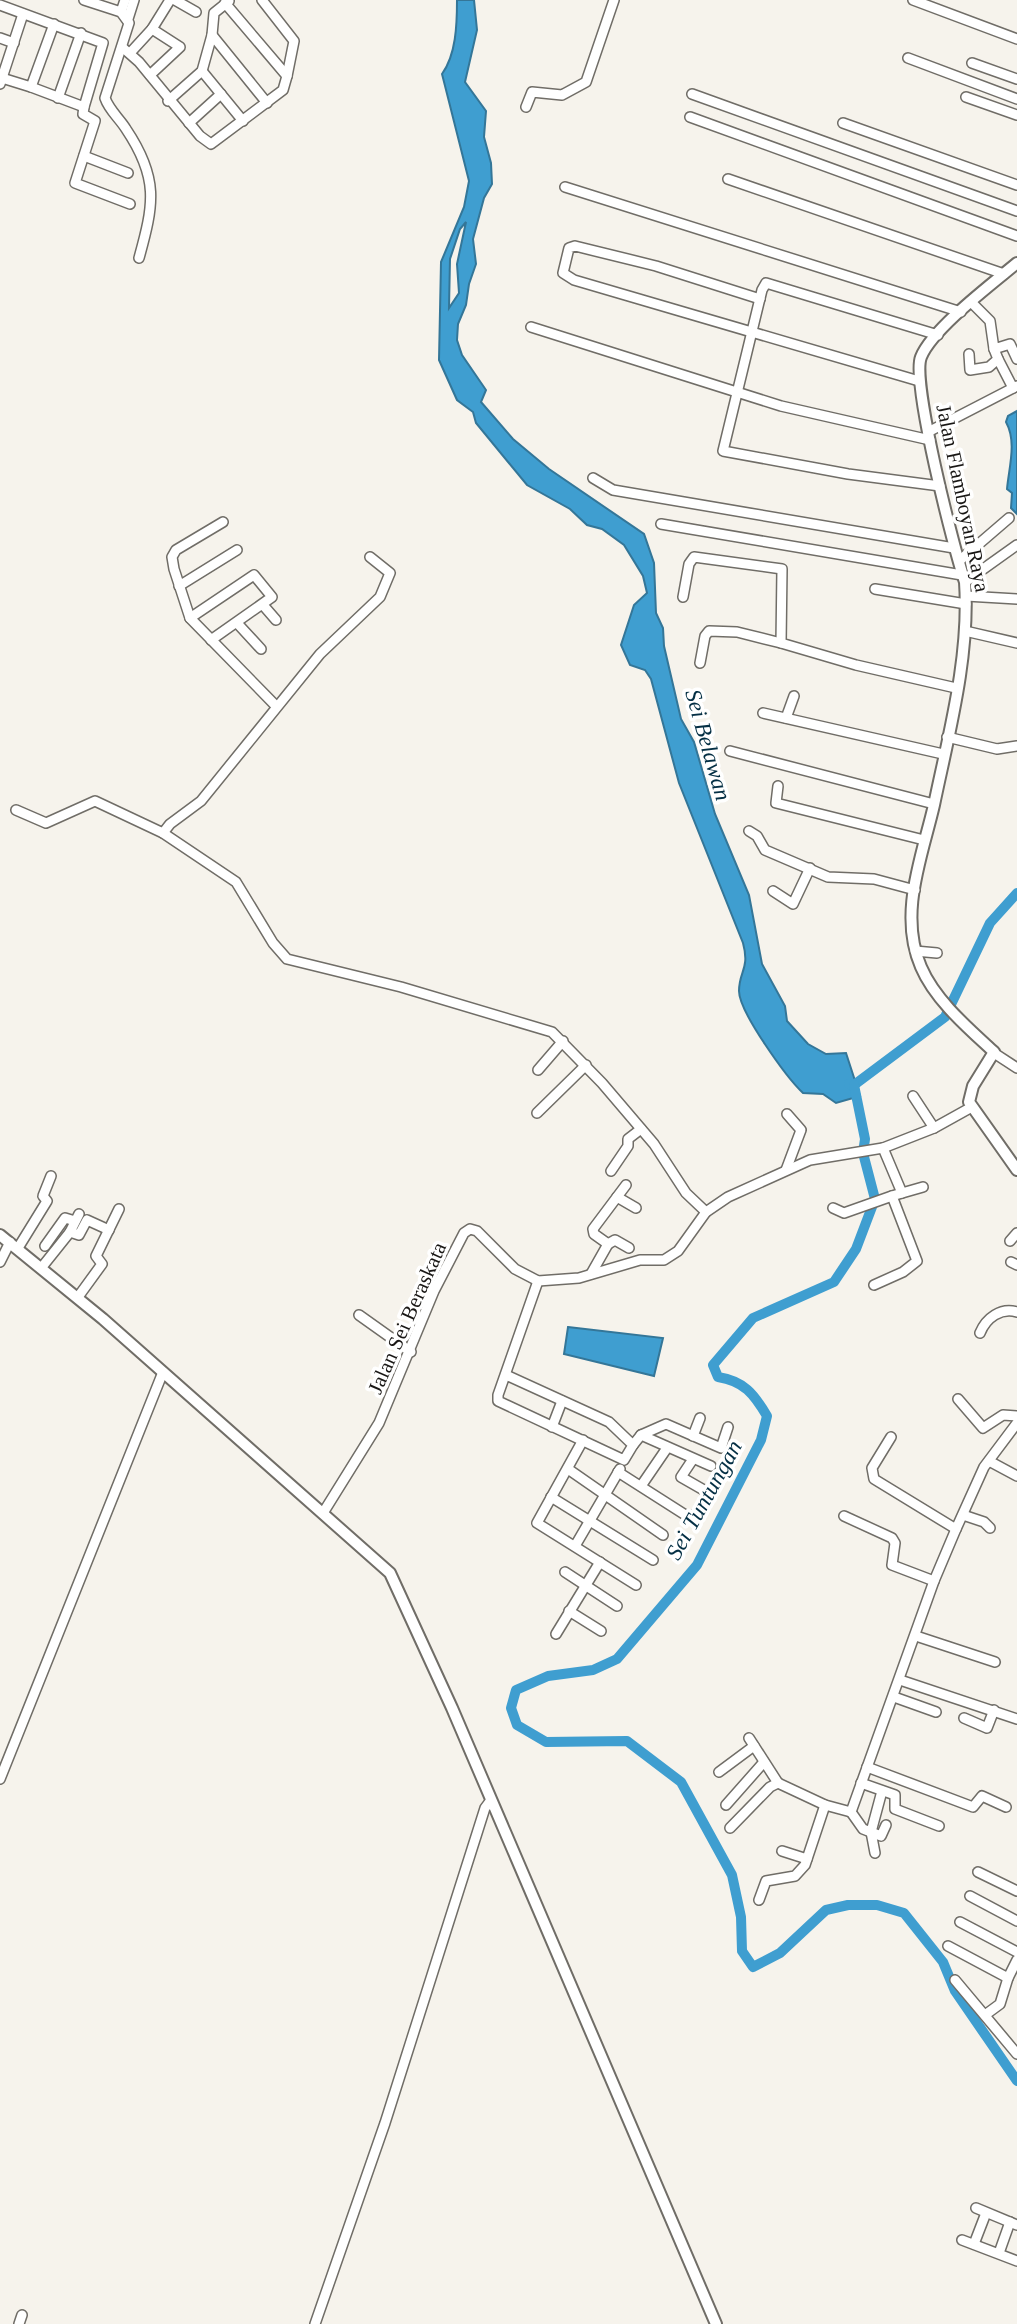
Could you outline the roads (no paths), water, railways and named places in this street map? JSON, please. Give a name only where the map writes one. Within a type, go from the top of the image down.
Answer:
[{"type":"main road","name":"Jalan Flamboyan Raya","points":[[994,1053],[929,983],[915,951],[911,916],[957,688],[965,631],[966,600],[919,381],[921,357],[938,335],[971,302],[1017,263]]},
{"type":"main road","points":[[994,1053],[972,1086],[968,1098],[970,1108],[1017,1170]]},
{"type":"main road","points":[[0,1235],[21,1241],[83,1291],[163,1372],[383,1565],[393,1579],[716,2324]]},
{"type":"street","points":[[85,0],[98,2],[125,15]]},
{"type":"street","points":[[125,0],[126,50],[105,98],[137,146],[149,175],[153,199],[139,258]]},
{"type":"street","points":[[125,15],[134,0]]},
{"type":"street","points":[[126,50],[152,29],[173,0],[196,12]]},
{"type":"street","points":[[126,50],[150,75],[168,101],[211,144],[282,90],[287,76],[294,41],[262,0]]},
{"type":"street","points":[[526,107],[532,92],[562,95],[586,82],[614,0]]},
{"type":"street","points":[[919,1],[1017,39]]},
{"type":"street","points":[[168,101],[202,71],[215,13],[228,2],[287,76]]},
{"type":"street","points":[[0,5],[101,41],[103,45],[83,114],[95,121],[76,180],[78,186],[131,204]]},
{"type":"street","points":[[23,14],[2,76],[84,107]]},
{"type":"street","points":[[30,88],[54,24]]},
{"type":"street","points":[[150,75],[180,46],[152,29]]},
{"type":"street","points":[[58,98],[81,33]]},
{"type":"street","points":[[212,35],[267,103]]},
{"type":"street","points":[[0,38],[14,43]]},
{"type":"street","points":[[908,58],[1017,99]]},
{"type":"street","points":[[972,63],[1017,79]]},
{"type":"street","points":[[202,71],[243,121]]},
{"type":"street","points":[[189,123],[221,94]]},
{"type":"street","points":[[692,94],[1017,211]]},
{"type":"street","points":[[966,97],[1017,115]]},
{"type":"street","points":[[690,117],[1017,236]]},
{"type":"street","points":[[843,123],[1017,185]]},
{"type":"street","points":[[84,156],[128,173]]},
{"type":"street","points":[[728,179],[1004,274]]},
{"type":"street","points":[[565,187],[961,312]]},
{"type":"street","points":[[760,299],[656,266],[575,246],[568,250],[563,273],[566,277],[919,381]]},
{"type":"street","points":[[938,335],[771,282],[762,287],[723,451],[848,474],[940,486]]},
{"type":"street","points":[[531,327],[736,392],[929,436],[1015,387],[994,349],[990,321],[971,302]]},
{"type":"street","points":[[994,349],[1013,343],[1017,359]]},
{"type":"street","points":[[969,354],[972,372],[989,367],[998,359]]},
{"type":"street","points":[[593,478],[613,490],[954,548]]},
{"type":"street","points":[[959,561],[1009,518]]},
{"type":"street","points":[[223,522],[173,553],[179,586],[190,618],[275,706]]},
{"type":"street","points":[[661,524],[963,579],[1017,545]]},
{"type":"street","points":[[179,586],[237,550]]},
{"type":"street","points":[[163,833],[170,824],[201,801],[275,706],[320,654],[380,597],[390,573],[370,557]]},
{"type":"street","points":[[683,597],[689,564],[694,557],[782,569],[781,643]]},
{"type":"street","points":[[190,618],[254,575],[273,594],[263,605],[211,640]]},
{"type":"street","points":[[876,589],[966,600],[1017,598]]},
{"type":"street","points":[[263,605],[276,620]]},
{"type":"street","points":[[237,623],[261,649]]},
{"type":"street","points":[[700,663],[708,631],[737,632],[856,665],[957,688]]},
{"type":"street","points":[[965,631],[1017,643]]},
{"type":"street","points":[[786,718],[794,696]]},
{"type":"street","points":[[763,713],[943,754]]},
{"type":"street","points":[[947,737],[997,749],[1017,746]]},
{"type":"street","points":[[730,751],[934,804]]},
{"type":"street","points":[[778,786],[775,803],[925,840]]},
{"type":"street","points":[[16,810],[47,823],[95,801],[163,833],[236,882],[273,943],[287,959],[538,1025],[563,1041],[586,1065],[641,1129],[686,1193],[706,1212]]},
{"type":"street","points":[[749,831],[757,836],[765,850],[835,879],[874,879],[915,890]]},
{"type":"street","points":[[773,891],[793,904],[810,868]]},
{"type":"street","points":[[915,951],[937,953]]},
{"type":"street","points":[[538,1070],[563,1041]]},
{"type":"street","points":[[994,1053],[1017,1068]]},
{"type":"street","points":[[537,1113],[586,1065]]},
{"type":"street","points":[[913,1096],[934,1128]]},
{"type":"street","points":[[624,1460],[498,1401],[542,1281],[560,1281],[632,1262],[672,1258],[706,1212],[728,1197],[810,1160],[883,1148],[934,1128],[970,1108]]},
{"type":"street","points":[[786,1170],[801,1130],[787,1114]]},
{"type":"street","points":[[611,1171],[628,1146],[628,1139],[641,1129]]},
{"type":"street","points":[[883,1148],[902,1193]]},
{"type":"street","points":[[0,1262],[21,1241],[47,1201],[43,1196],[51,1175]]},
{"type":"street","points":[[608,1244],[594,1234],[593,1229],[626,1185]]},
{"type":"street","points":[[833,1209],[841,1213],[923,1187]]},
{"type":"street","points":[[874,1285],[903,1272],[917,1261],[892,1196]]},
{"type":"street","points":[[617,1197],[636,1208]]},
{"type":"street","points":[[83,1291],[102,1262],[96,1256],[119,1209]]},
{"type":"street","points":[[77,1217],[69,1232],[47,1260],[44,1246],[65,1218],[77,1217]]},
{"type":"street","points":[[69,1232],[79,1234],[87,1220],[109,1230]]},
{"type":"street","name":"Jalan Sei Beraskata","points":[[323,1513],[379,1423],[411,1352],[434,1291],[464,1233],[470,1230],[484,1236],[515,1269],[542,1281]]},
{"type":"street","points":[[1010,1241],[1017,1233]]},
{"type":"street","points":[[591,1274],[608,1244],[615,1240],[629,1248]]},
{"type":"street","points":[[21,1241],[44,1246]]},
{"type":"street","points":[[981,1333],[984,1324],[1000,1312],[1017,1312]]},
{"type":"street","points":[[359,1315],[411,1352]]},
{"type":"street","points":[[1,1772],[163,1372]]},
{"type":"street","points":[[506,1375],[609,1422],[633,1445]]},
{"type":"street","points":[[958,1399],[983,1428],[1003,1415],[1017,1416]]},
{"type":"street","points":[[552,1427],[562,1401]]},
{"type":"street","points":[[692,1436],[700,1418]]},
{"type":"street","points":[[886,1825],[883,1836],[871,1832],[855,1822],[850,1812],[900,1681],[934,1581],[956,1529],[989,1461],[1017,1423]]},
{"type":"street","points":[[575,1546],[641,1435],[666,1424],[722,1447],[728,1427]]},
{"type":"street","points":[[641,1435],[711,1466]]},
{"type":"street","points":[[891,1437],[872,1468],[874,1479],[956,1529]]},
{"type":"street","points":[[583,1440],[537,1523],[636,1585]]},
{"type":"street","points":[[641,1486],[667,1448]]},
{"type":"street","points":[[618,1472],[687,1516],[696,1515],[709,1499],[709,1493],[681,1477],[693,1459]]},
{"type":"street","points":[[989,1461],[1017,1476]]},
{"type":"street","points":[[568,1469],[663,1535]]},
{"type":"street","points":[[551,1497],[653,1560]]},
{"type":"street","points":[[963,1515],[984,1522],[990,1528]]},
{"type":"street","points":[[844,1516],[892,1538],[895,1543],[892,1565],[934,1581]]},
{"type":"street","points":[[556,1634],[600,1562]]},
{"type":"street","points":[[565,1572],[617,1606]]},
{"type":"street","points":[[569,1611],[601,1631]]},
{"type":"street","points":[[916,1636],[995,1662]]},
{"type":"street","points":[[900,1681],[1017,1719]]},
{"type":"street","points":[[894,1697],[936,1712]]},
{"type":"street","points":[[964,1718],[987,1728],[994,1710]]},
{"type":"street","points":[[719,1772],[752,1742],[778,1783],[825,1805],[850,1812]]},
{"type":"street","points":[[726,1805],[764,1762]]},
{"type":"street","points":[[867,1767],[974,1807],[982,1796],[1006,1807]]},
{"type":"street","points":[[730,1828],[770,1787],[778,1783]]},
{"type":"street","points":[[861,1783],[896,1797],[895,1809],[939,1826]]},
{"type":"street","points":[[875,1853],[871,1832],[882,1791]]},
{"type":"street","points":[[315,2324],[328,2292],[478,1829],[491,1800]]},
{"type":"street","points":[[759,1900],[766,1881],[795,1875],[807,1859],[825,1805]]},
{"type":"street","points":[[782,1851],[807,1859]]},
{"type":"street","points":[[978,1872],[1017,1891]]},
{"type":"street","points":[[970,1896],[1017,1921]]},
{"type":"street","points":[[960,1922],[1017,1952]]},
{"type":"street","points":[[948,1946],[1009,1978]]},
{"type":"street","points":[[985,2015],[1000,2004],[1017,1960]]},
{"type":"street","points":[[955,1980],[1017,2054]]},
{"type":"street","points":[[976,2208],[1013,2223],[999,2253]]},
{"type":"street","points":[[974,2244],[986,2213]]},
{"type":"street","points":[[962,2240],[1017,2261]]},
{"type":"water","name":"Sei Belawan","points":[[457,0],[474,0],[477,30],[465,82],[486,111],[484,137],[491,163],[492,184],[484,198],[473,239],[476,264],[466,305],[458,324],[457,340],[462,355],[486,390],[481,402],[513,439],[549,469],[644,534],[654,563],[656,613],[663,628],[664,646],[681,719],[694,742],[715,814],[749,895],[762,964],[785,1006],[787,1021],[808,1044],[826,1054],[846,1053],[860,1096],[836,1103],[823,1094],[803,1093],[765,1044],[741,1001],[739,984],[745,964],[743,943],[679,783],[651,679],[645,670],[630,665],[621,645],[634,605],[647,593],[643,576],[624,545],[602,529],[587,525],[570,509],[527,485],[476,423],[473,412],[457,400],[439,360],[441,262],[464,207],[469,181],[442,74],[453,49]],"holes":[[[466,222],[457,264],[459,293],[449,308],[450,259],[460,229]]]},
{"type":"water","points":[[1017,411],[1017,514],[1011,508],[1012,493],[1007,489],[1012,446],[1006,422],[1008,416]]},
{"type":"water","points":[[568,1327],[663,1338],[654,1376],[564,1354]]},
{"type":"waterway","name":"Sei Belawan","points":[[849,1084],[854,1085],[945,1017],[990,923],[1017,893]]},
{"type":"waterway","name":"Sei Tuntungan","points":[[854,1085],[865,1139],[863,1153],[875,1199],[856,1249],[834,1282],[753,1318],[713,1365],[718,1377],[742,1385],[758,1401],[767,1416],[761,1440],[697,1565],[617,1659],[593,1670],[548,1676],[516,1690],[511,1708],[517,1725],[546,1742],[627,1741],[681,1782],[732,1875],[741,1917],[742,1951],[753,1967],[780,1953],[826,1910],[848,1905],[877,1905],[904,1913],[943,1962],[955,1991],[1017,2081]]}]
